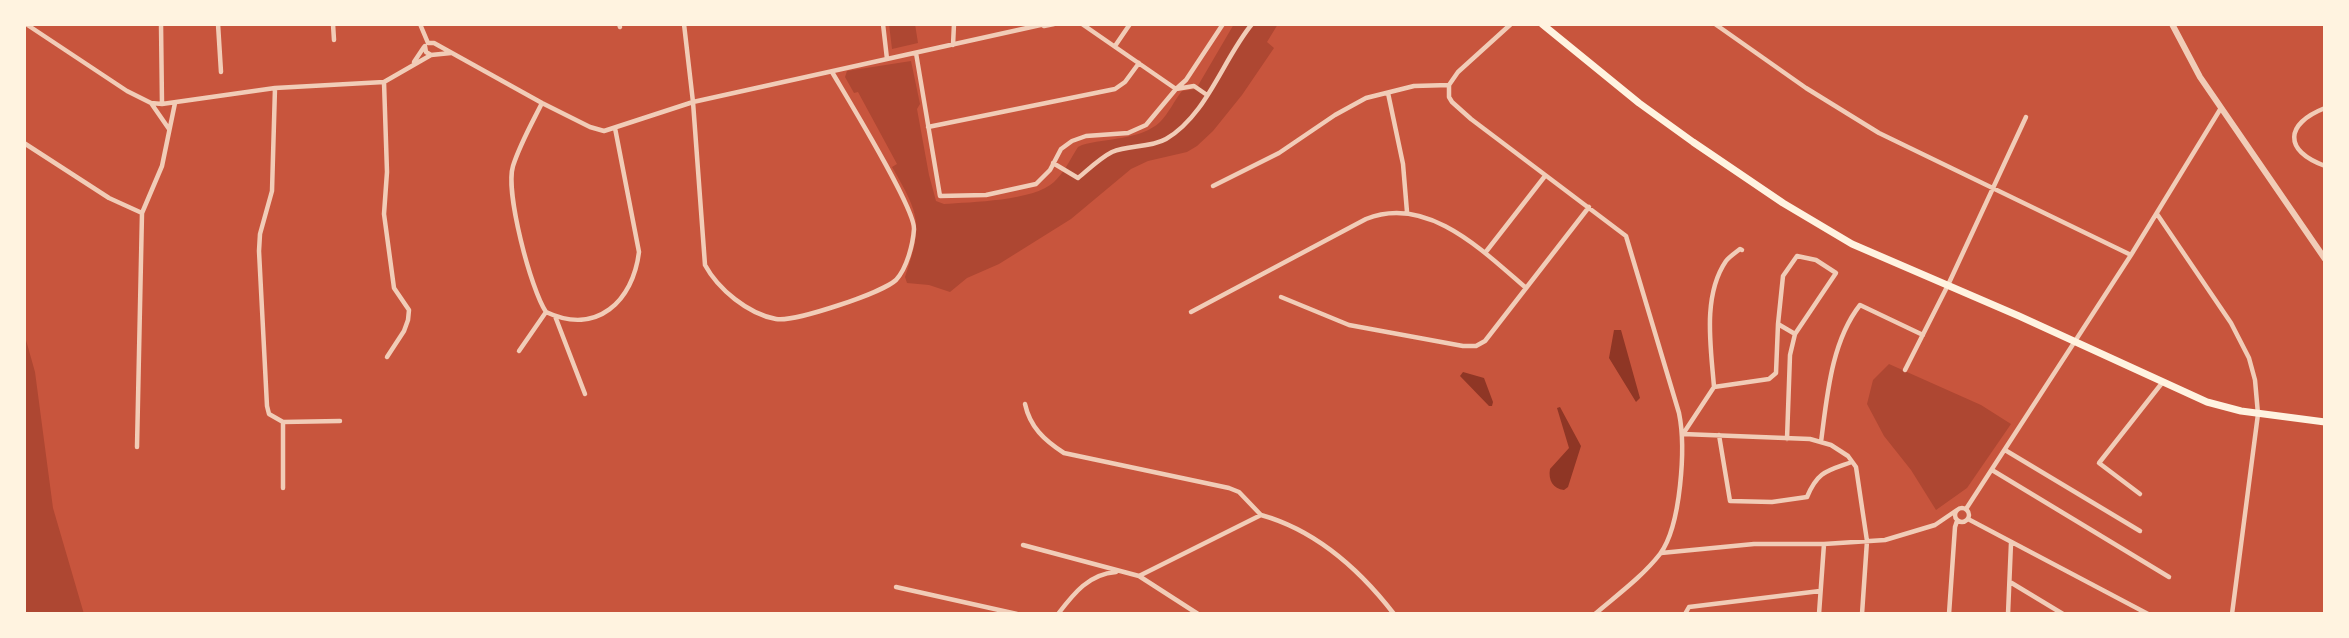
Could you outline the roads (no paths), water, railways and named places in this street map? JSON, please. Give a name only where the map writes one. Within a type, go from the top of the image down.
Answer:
[{"type":"main road","points":[[1542,24],[1639,103],[1790,208],[1852,244],[2207,402],[2258,414],[2325,422]]},
{"type":"street","points":[[26,24],[127,91],[151,103],[162,105],[275,88],[384,82],[437,51],[435,44]]},
{"type":"street","points":[[161,24],[162,105]]},
{"type":"street","points":[[218,24],[221,72]]},
{"type":"street","points":[[333,24],[334,40]]},
{"type":"street","points":[[420,24],[426,52],[454,54]]},
{"type":"street","points":[[684,24],[693,102],[705,266],[713,280],[756,312],[776,319],[793,318],[870,294],[890,284],[896,279],[906,261],[914,228],[902,198],[832,72]]},
{"type":"street","points":[[883,24],[887,59]]},
{"type":"street","points":[[953,45],[954,24]]},
{"type":"street","points":[[426,44],[435,44],[542,103],[598,130],[615,128],[693,102],[1026,27],[1054,24]]},
{"type":"street","points":[[1082,24],[1176,89],[1194,86],[1207,95]]},
{"type":"street","points":[[1115,46],[1130,24]]},
{"type":"street","points":[[916,53],[940,196],[986,195],[1036,184],[1050,170],[1060,149],[1072,141],[1086,136],[1128,133],[1146,126],[1186,80],[1223,24]]},
{"type":"street","points":[[1053,163],[1078,178],[1112,152],[1165,140],[1182,126],[1207,95],[1237,42],[1252,24]]},
{"type":"street","points":[[1511,24],[1458,72],[1449,85],[1449,97],[1457,107],[1626,236],[1680,413],[1683,434],[1676,514],[1661,553],[1595,614]]},
{"type":"street","points":[[1715,24],[1852,118],[1911,150],[2130,255]]},
{"type":"street","points":[[2172,24],[2191,62],[2325,259]]},
{"type":"street","points":[[413,63],[426,44]]},
{"type":"street","points":[[928,127],[1115,89],[1125,82],[1139,63]]},
{"type":"street","points":[[384,82],[387,172],[384,214],[394,288],[409,310],[404,332],[387,357]]},
{"type":"street","points":[[1213,186],[1279,153],[1335,115],[1366,98],[1414,86],[1449,85]]},
{"type":"street","points":[[275,88],[272,191],[260,234],[259,251],[267,406],[269,414],[283,422],[340,421]]},
{"type":"street","points":[[1388,93],[1403,164],[1407,212]]},
{"type":"street","points":[[151,103],[169,129]]},
{"type":"street","points":[[136,447],[142,213],[162,166],[175,103]]},
{"type":"street","points":[[542,103],[512,168],[513,196],[527,267],[539,302],[546,312],[555,316],[588,321],[604,314],[625,292],[637,267],[639,252],[615,128]]},
{"type":"street","points":[[1661,553],[1754,544],[1824,544],[1885,540],[1935,525],[1957,510],[1966,509],[2076,342],[2221,108]]},
{"type":"street","points":[[2325,108],[2304,118],[2298,124],[2295,141],[2307,158],[2325,166]]},
{"type":"street","points":[[1905,370],[1948,285],[2026,117]]},
{"type":"street","points":[[24,143],[109,198],[142,213]]},
{"type":"street","points":[[1485,253],[1545,176]]},
{"type":"street","points":[[1281,297],[1349,325],[1470,347],[1485,341],[1589,207]]},
{"type":"street","points":[[1191,312],[1366,219],[1392,212],[1407,212],[1438,223],[1485,253],[1526,288]]},
{"type":"street","points":[[2157,214],[2220,305],[2249,358],[2255,380],[2258,414],[2232,614]]},
{"type":"street","points":[[1683,434],[1714,387],[1711,311],[1715,283],[1726,260],[1740,249],[1742,250]]},
{"type":"street","points":[[1714,387],[1769,379],[1776,373],[1783,276],[1797,256],[1816,260],[1836,273],[1795,334],[1790,355],[1787,439]]},
{"type":"street","points":[[1821,442],[1829,383],[1837,353],[1849,319],[1860,305],[1923,335]]},
{"type":"street","points":[[519,351],[546,312]]},
{"type":"street","points":[[555,316],[585,394]]},
{"type":"street","points":[[1778,324],[1795,334]]},
{"type":"street","points":[[2140,495],[2099,463],[2162,383]]},
{"type":"street","points":[[1025,404],[1029,421],[1042,436],[1064,453],[1218,484],[1239,492],[1261,515],[1281,520],[1335,553],[1362,576],[1394,614]]},
{"type":"street","points":[[283,422],[284,488]]},
{"type":"street","points":[[1683,434],[1810,439],[1831,445],[1848,456],[1856,467],[1868,541],[1862,614]]},
{"type":"street","points":[[1719,435],[1730,501],[1772,502],[1807,497],[1814,480],[1825,472],[1852,462]]},
{"type":"street","points":[[2005,450],[2140,531]]},
{"type":"street","points":[[1992,470],[2169,577]]},
{"type":"street","points":[[1966,509],[1968,519]]},
{"type":"street","points":[[1949,614],[1957,510]]},
{"type":"street","points":[[1139,576],[1261,515]]},
{"type":"street","points":[[1957,520],[1962,522],[1968,519]]},
{"type":"street","points":[[1968,519],[2148,614]]},
{"type":"street","points":[[2008,614],[2011,543]]},
{"type":"street","points":[[1820,614],[1824,544]]},
{"type":"street","points":[[1023,545],[1139,576],[1198,614]]},
{"type":"street","points":[[1058,614],[1074,593],[1089,580],[1105,573],[1122,571]]},
{"type":"street","points":[[2010,582],[2063,614]]},
{"type":"street","points":[[896,587],[1017,614]]},
{"type":"street","points":[[1685,614],[1689,607],[1820,591]]}]
